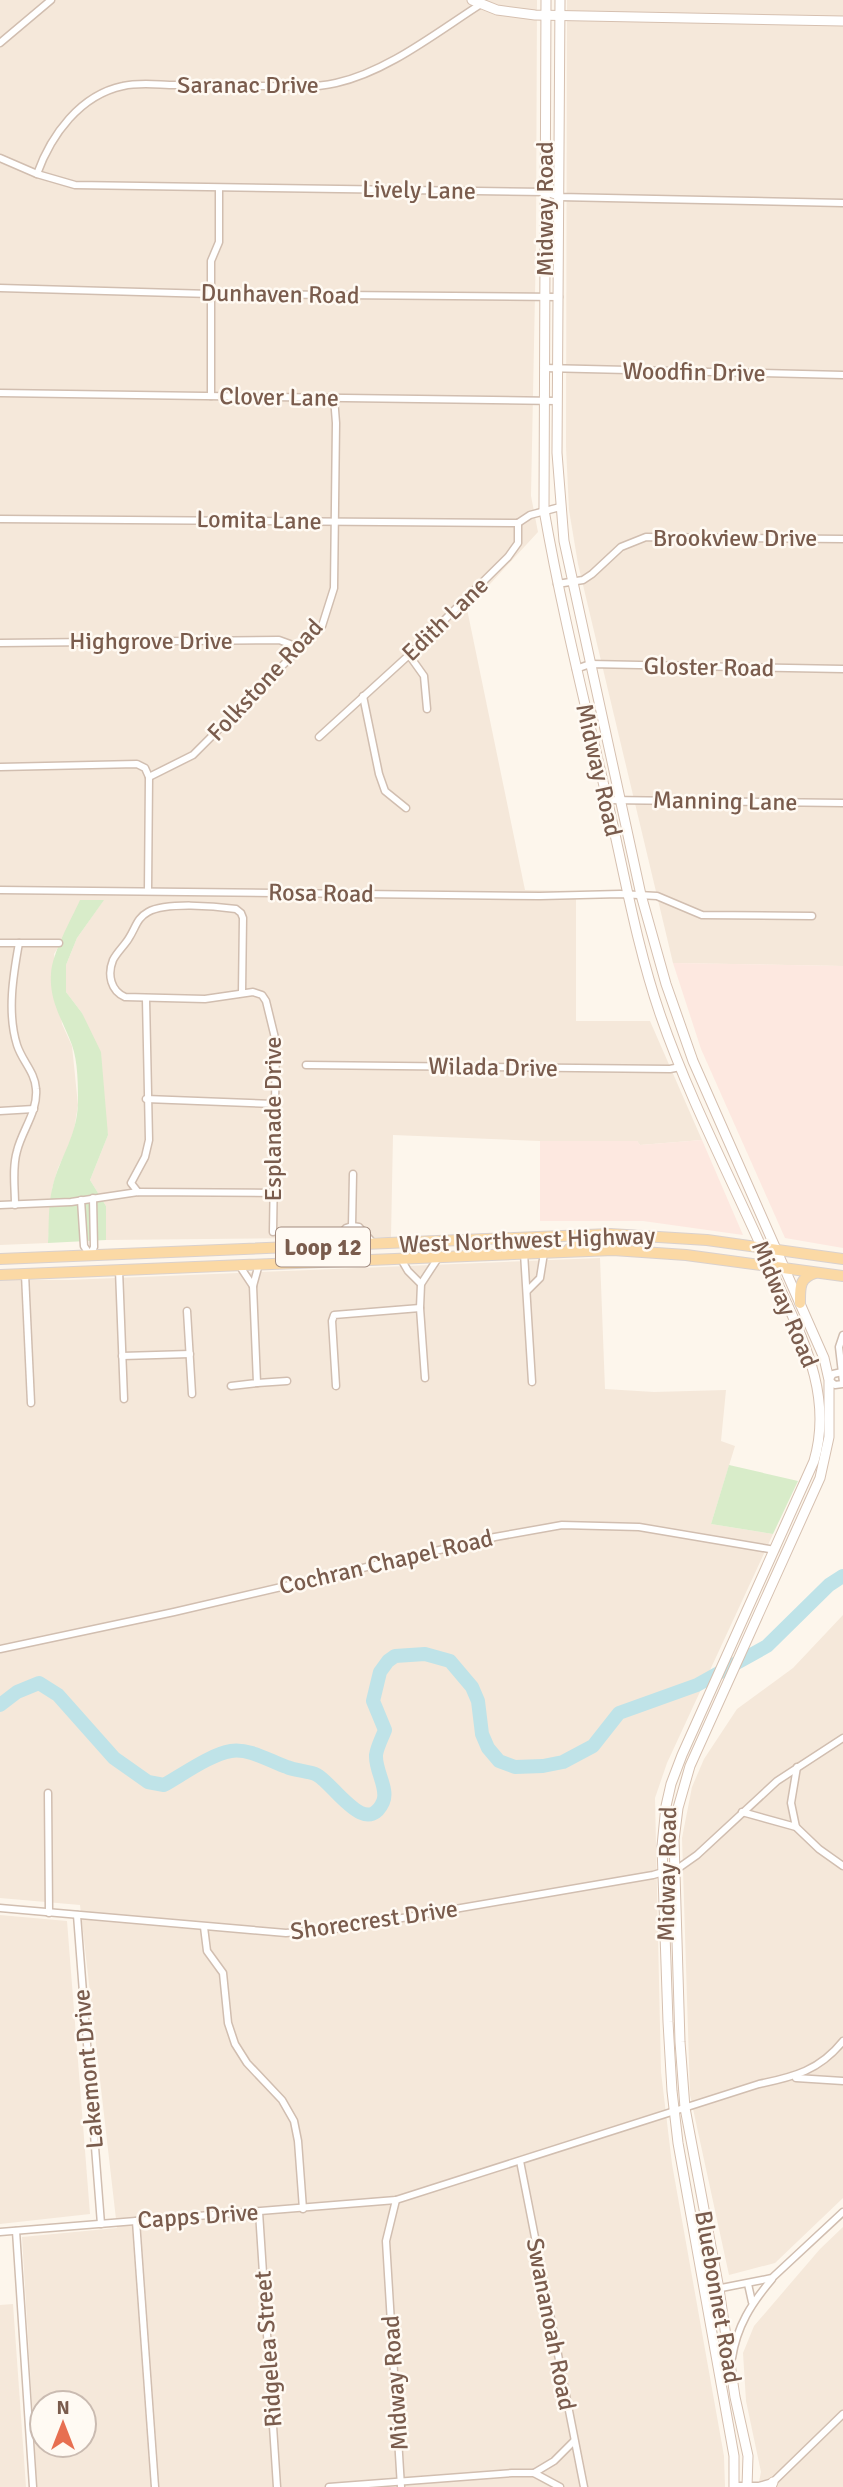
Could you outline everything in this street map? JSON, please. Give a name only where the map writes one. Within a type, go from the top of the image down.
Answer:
[{"type":"main road","name":"Midway Road","points":[[546,0],[544,510],[557,584],[608,800],[626,895],[650,984],[680,1067],[713,1144],[810,1355],[821,1411],[817,1450],[810,1472],[671,1784],[664,1822],[663,1872],[674,2111]]},
{"type":"main road","name":"Midway Road","points":[[560,0],[557,401],[560,507],[564,541],[641,895],[666,984],[694,1061],[824,1358],[829,1380],[829,1437],[826,1457],[812,1497],[690,1766],[683,1789],[675,1832],[674,1869],[685,2108]]},
{"type":"main road","points":[[477,2],[514,14],[546,16],[843,21]]},
{"type":"main road","points":[[680,1067],[694,1061]]},
{"type":"main road","points":[[713,1144],[727,1138]]},
{"type":"main road","points":[[563,1252],[575,1246],[606,1242],[610,1234]]},
{"type":"main road","name":"West Northwest Highway","points":[[0,1259],[610,1234],[694,1239],[843,1259]]},
{"type":"main road","points":[[524,1254],[525,1238]]},
{"type":"main road","name":"West Northwest Highway","points":[[0,1275],[563,1252],[649,1251],[843,1276]]},
{"type":"main road","points":[[90,1255],[90,1271]]},
{"type":"main road","points":[[800,1303],[802,1282],[806,1276],[818,1272]]},
{"type":"main road","points":[[817,1381],[829,1380]]},
{"type":"main road","points":[[775,1550],[786,1554]]},
{"type":"main road","name":"Bluebonnet Road","points":[[685,2108],[748,2456],[747,2486]]},
{"type":"main road","name":"Bluebonnet Road","points":[[674,2111],[734,2456],[734,2486]]},
{"type":"street","points":[[0,43],[48,1]]},
{"type":"street","name":"Saranac Drive","points":[[37,174],[43,155],[58,130],[92,99],[107,92],[124,86],[149,84],[301,87],[356,79],[382,66],[477,2]]},
{"type":"street","name":"Lively Lane","points":[[0,158],[75,186],[545,192],[559,197],[843,202]]},
{"type":"street","points":[[211,396],[211,261],[219,242],[219,188]]},
{"type":"street","name":"Dunhaven Road","points":[[0,288],[211,294],[559,297]]},
{"type":"street","name":"Woodfin Drive","points":[[544,368],[843,375]]},
{"type":"street","name":"Clover Lane","points":[[0,393],[557,401]]},
{"type":"street","name":"Folkstone Road","points":[[149,777],[192,755],[322,626],[334,588],[334,397]]},
{"type":"street","points":[[518,523],[530,515],[560,507]]},
{"type":"street","name":"Lomita Lane","points":[[0,519],[518,523]]},
{"type":"street","name":"Edith Lane","points":[[319,737],[409,655],[508,557],[518,543],[518,523]]},
{"type":"street","name":"Brookview Drive","points":[[557,584],[583,580],[621,547],[646,537],[843,539]]},
{"type":"street","name":"Highgrove Drive","points":[[0,643],[279,640],[299,650]]},
{"type":"street","points":[[409,655],[424,676],[427,709]]},
{"type":"street","name":"Gloster Road","points":[[576,669],[590,664],[843,669]]},
{"type":"street","points":[[363,696],[385,792],[406,808]]},
{"type":"street","points":[[0,766],[137,764],[145,768],[149,777],[148,890]]},
{"type":"street","name":"Manning Lane","points":[[608,800],[843,803]]},
{"type":"street","name":"Rosa Road","points":[[0,890],[641,895],[664,898],[702,915],[812,916]]},
{"type":"street","points":[[167,907],[236,909],[242,913],[242,992],[205,999],[125,997],[116,993],[112,987],[112,965],[139,918],[150,910],[167,907]]},
{"type":"street","points":[[0,943],[59,943]]},
{"type":"street","points":[[15,1205],[16,1152],[34,1109],[36,1087],[32,1072],[19,1049],[14,1029],[13,992],[19,943]]},
{"type":"street","name":"Esplanade Drive","points":[[242,992],[262,995],[268,1007],[276,1042],[273,1232]]},
{"type":"street","points":[[138,1192],[131,1183],[145,1157],[149,1140],[146,1099],[146,999]]},
{"type":"street","name":"Wilada Drive","points":[[306,1065],[680,1067]]},
{"type":"street","points":[[146,1099],[274,1104]]},
{"type":"street","points":[[0,1111],[34,1109]]},
{"type":"street","points":[[352,1226],[353,1174]]},
{"type":"street","points":[[0,1205],[81,1200],[138,1192],[274,1193]]},
{"type":"street","points":[[81,1200],[84,1247],[90,1255],[94,1247],[93,1198]]},
{"type":"street","points":[[329,1246],[346,1228],[352,1226],[359,1227],[374,1245]]},
{"type":"street","points":[[527,1291],[540,1278],[544,1253]]},
{"type":"street","points":[[524,1254],[532,1382]]},
{"type":"street","points":[[425,1378],[421,1284],[438,1258]]},
{"type":"street","points":[[401,1259],[421,1284]]},
{"type":"street","points":[[257,1382],[253,1286],[259,1264]]},
{"type":"street","points":[[239,1265],[253,1286]]},
{"type":"street","points":[[119,1270],[124,1399]]},
{"type":"street","points":[[25,1274],[31,1403]]},
{"type":"street","points":[[336,1386],[332,1321],[334,1315],[420,1308]]},
{"type":"street","points":[[187,1311],[192,1394]]},
{"type":"street","points":[[842,1373],[833,1374],[829,1380],[835,1385],[843,1383],[842,1373],[839,1347],[843,1335]]},
{"type":"street","points":[[122,1356],[190,1354]]},
{"type":"street","points":[[231,1387],[257,1382],[287,1381]]},
{"type":"street","name":"Cochran Chapel Road","points":[[0,1648],[174,1612],[505,1535],[554,1527],[639,1527],[775,1550]]},
{"type":"street","name":"Shorecrest Drive","points":[[0,1908],[286,1933],[318,1931],[491,1904],[663,1872],[674,1869],[698,1855],[757,1798],[797,1767],[843,1738]]},
{"type":"street","points":[[796,1827],[791,1803],[797,1767]]},
{"type":"street","points":[[48,1793],[49,1913]]},
{"type":"street","points":[[742,1812],[796,1827],[818,1849],[843,1866]]},
{"type":"street","name":"Lakemont Drive","points":[[77,1915],[101,2224]]},
{"type":"street","points":[[204,1927],[207,1951],[223,1973],[228,2022],[235,2044],[247,2063],[282,2100],[294,2121],[303,2209]]},
{"type":"street","points":[[396,2200],[759,2084],[792,2077],[819,2064],[843,2041]]},
{"type":"street","points":[[792,2077],[843,2081]]},
{"type":"street","name":"Swananoah Road","points":[[520,2161],[584,2487]]},
{"type":"street","name":"Capps Drive","points":[[0,2232],[396,2200]]},
{"type":"street","name":"Midway Road","points":[[396,2200],[386,2241],[401,2484]]},
{"type":"street","name":"Ridgelea Street","points":[[259,2212],[277,2487]]},
{"type":"street","points":[[730,2367],[738,2333],[752,2302],[772,2278],[843,2212]]},
{"type":"street","points":[[136,2221],[155,2487]]},
{"type":"street","points":[[16,2231],[33,2487]]},
{"type":"street","points":[[706,2291],[772,2278]]},
{"type":"street","points":[[748,2284],[752,2302]]},
{"type":"street","points":[[734,2486],[772,2484],[843,2415]]},
{"type":"street","points":[[329,2487],[534,2473],[554,2461],[574,2441]]},
{"type":"street","points":[[534,2473],[560,2487]]},
{"type":"shaded area","points":[[0,0],[537,0],[531,496],[538,532],[467,609],[525,890],[576,891],[576,1021],[650,1021],[702,1140],[640,1145],[637,1141],[540,1141],[393,1135],[391,1237],[106,1240],[106,1206],[90,1180],[108,1135],[82,1013],[66,992],[66,965],[77,938],[103,901],[65,936],[54,954],[62,1024],[72,1046],[78,1105],[73,1137],[58,1168],[52,1189],[48,1243],[0,1245]]},
{"type":"shaded area","points":[[567,0],[843,0],[843,966],[673,963],[578,564],[569,510],[566,447]]},
{"type":"shaded area","points":[[673,963],[843,966],[843,1248],[785,1238],[701,1049]]},
{"type":"shaded area","points":[[702,1140],[743,1235],[643,1221],[540,1221],[540,1141],[637,1141],[640,1145]]},
{"type":"shaded area","points":[[600,1258],[605,1389],[654,1392],[726,1390],[721,1441],[735,1446],[711,1524],[773,1534],[667,1763],[655,1798],[661,2072],[672,2164],[724,2456],[725,2487],[37,2487],[35,2459],[98,2459],[98,2389],[31,2389],[22,2237],[117,2228],[80,1905],[0,1898],[0,1280],[68,1280]]},
{"type":"shaded area","points":[[843,1615],[843,2198],[775,2263],[729,2275],[690,2095],[682,1838],[692,1787],[704,1759],[737,1709],[793,1668]]},
{"type":"shaded area","points":[[0,1915],[67,1921],[90,2214],[0,2224]]},
{"type":"shaded area","points":[[843,2227],[843,2487],[758,2487],[761,2472],[746,2401],[743,2353],[754,2326],[820,2249]]},
{"type":"shaded area","points":[[13,2304],[26,2487],[0,2487],[0,2305]]},
{"type":"green space","points":[[80,900],[104,900],[77,938],[66,965],[66,992],[82,1013],[101,1052],[108,1135],[90,1180],[106,1206],[106,1240],[48,1243],[51,1192],[75,1126],[78,1103],[75,1059],[54,1002],[51,974],[58,947]]},
{"type":"green space","points":[[729,1465],[798,1481],[773,1534],[711,1524]]},
{"type":"waterway","points":[[0,1705],[17,1692],[39,1683],[58,1695],[114,1758],[148,1782],[164,1785],[215,1756],[231,1751],[245,1751],[317,1775],[350,1805],[368,1815],[376,1812],[384,1797],[376,1755],[385,1730],[373,1701],[380,1672],[395,1656],[425,1654],[450,1661],[472,1687],[478,1701],[482,1734],[488,1748],[499,1761],[515,1767],[543,1766],[563,1762],[593,1746],[619,1713],[697,1685],[767,1646],[829,1585],[843,1576]]}]
